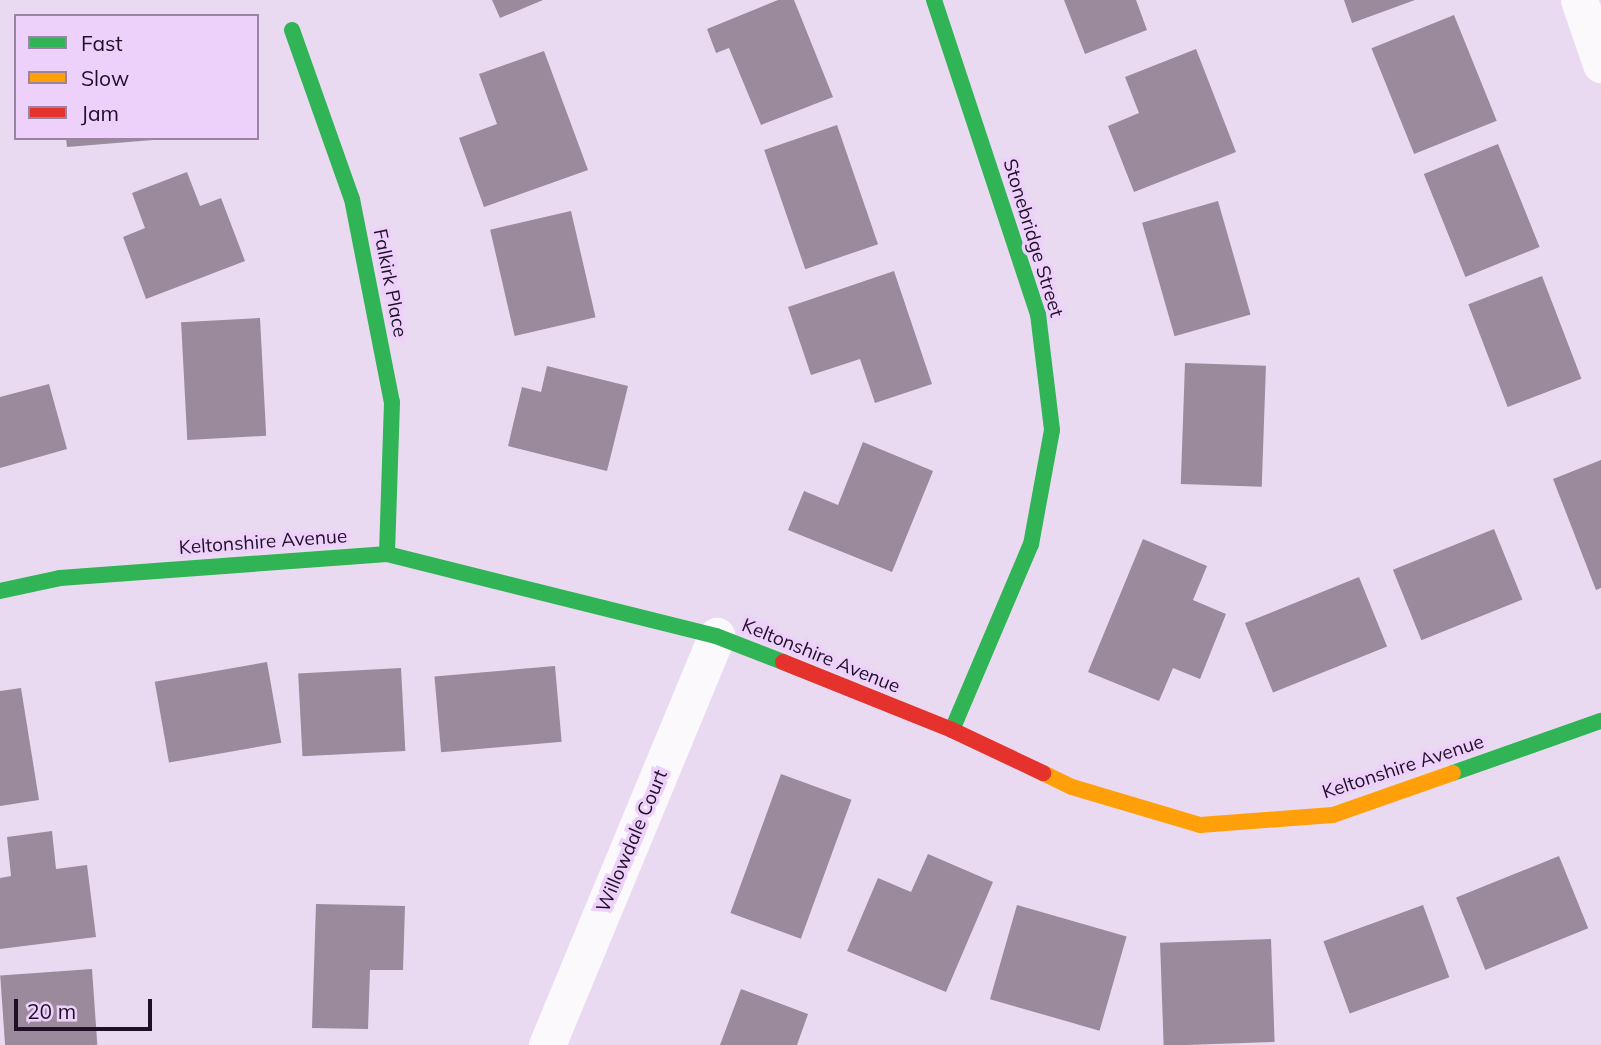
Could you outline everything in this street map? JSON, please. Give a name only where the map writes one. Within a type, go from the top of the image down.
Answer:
[{"type":"street","name":"Stonebridge Street","points":[[934,0],[1038,314],[1052,430],[1031,544],[952,730]]},
{"type":"street","points":[[1579,0],[1601,64]]},
{"type":"street","name":"Falkirk Place","points":[[292,30],[352,199],[393,402],[387,554]]},
{"type":"street","name":"Keltonshire Avenue","points":[[0,591],[60,578],[387,554],[716,636],[952,730],[1072,787],[1200,825],[1333,815],[1601,721]]},
{"type":"street","name":"Willowdale Court","points":[[547,1045],[716,636]]},
{"type":"building","points":[[492,0],[543,0],[500,18]]},
{"type":"building","points":[[778,0],[794,0],[833,97],[761,125],[729,48],[716,53],[707,29]]},
{"type":"building","points":[[1064,0],[1136,0],[1147,30],[1085,54]]},
{"type":"building","points":[[1344,0],[1415,0],[1352,23]]},
{"type":"building","points":[[1454,15],[1497,121],[1414,154],[1371,48]]},
{"type":"building","points":[[1196,49],[1236,152],[1134,192],[1108,126],[1139,113],[1125,77]]},
{"type":"building","points":[[544,51],[588,170],[484,207],[459,138],[497,124],[479,74]]},
{"type":"building","points":[[837,125],[878,244],[805,269],[764,150]]},
{"type":"building","points":[[66,140],[153,140],[67,147]]},
{"type":"building","points":[[1498,144],[1540,247],[1465,277],[1424,174]]},
{"type":"building","points":[[187,172],[200,206],[221,198],[245,261],[146,299],[123,237],[145,228],[132,193]]},
{"type":"building","points":[[1218,201],[1251,314],[1175,336],[1142,223]]},
{"type":"building","points":[[571,211],[596,317],[515,336],[490,230]]},
{"type":"building","points":[[894,271],[932,384],[875,403],[860,359],[811,375],[788,307]]},
{"type":"building","points":[[1542,276],[1581,379],[1508,407],[1468,304]]},
{"type":"building","points":[[260,318],[266,436],[187,440],[181,322]]},
{"type":"building","points":[[1185,363],[1266,366],[1262,487],[1181,484]]},
{"type":"building","points":[[547,366],[628,386],[607,471],[508,446],[522,387],[541,392]]},
{"type":"building","points":[[49,384],[67,449],[0,468],[0,397]]},
{"type":"building","points":[[863,442],[933,471],[892,572],[788,530],[804,491],[838,505]]},
{"type":"building","points":[[1601,460],[1601,588],[1596,590],[1553,479]]},
{"type":"building","points":[[1494,529],[1522,599],[1421,640],[1393,570]]},
{"type":"building","points":[[1143,539],[1207,566],[1193,600],[1226,614],[1200,679],[1173,668],[1159,701],[1088,672]]},
{"type":"building","points":[[1359,577],[1387,647],[1273,693],[1245,623]]},
{"type":"building","points":[[267,662],[281,743],[169,763],[155,682]]},
{"type":"building","points":[[555,666],[562,742],[441,752],[434,677]]},
{"type":"building","points":[[401,668],[405,751],[302,756],[298,673]]},
{"type":"building","points":[[21,688],[39,800],[0,806],[0,691]]},
{"type":"building","points":[[781,774],[851,800],[801,939],[730,913]]},
{"type":"building","points":[[52,831],[56,869],[87,865],[96,937],[0,949],[0,878],[11,876],[7,837]]},
{"type":"building","points":[[928,854],[993,882],[946,992],[847,951],[878,878],[911,892]]},
{"type":"building","points":[[1559,856],[1588,928],[1485,970],[1456,898]]},
{"type":"building","points":[[316,904],[405,906],[403,970],[370,970],[368,1029],[312,1028]]},
{"type":"building","points":[[1017,905],[1127,936],[1100,1031],[990,999]]},
{"type":"building","points":[[1423,905],[1449,977],[1350,1014],[1323,941]]},
{"type":"building","points":[[1271,939],[1275,1042],[1164,1045],[1160,943]]},
{"type":"building","points":[[92,969],[97,1045],[5,1045],[0,975]]},
{"type":"building","points":[[741,989],[808,1014],[797,1045],[720,1045]]},
{"type":"traffic: fast","points":[[934,0],[1038,314],[1052,430],[1031,544],[952,730]]},
{"type":"traffic: fast","points":[[292,30],[352,199],[392,402],[387,554]]},
{"type":"traffic: fast","points":[[0,591],[60,578],[387,554],[716,636],[783,662]]},
{"type":"traffic: fast","points":[[1453,773],[1601,721]]},
{"type":"traffic: slow","points":[[1043,773],[1072,787],[1200,825],[1333,815],[1453,773]]},
{"type":"traffic: jam","points":[[783,662],[952,730],[1043,773]]}]
